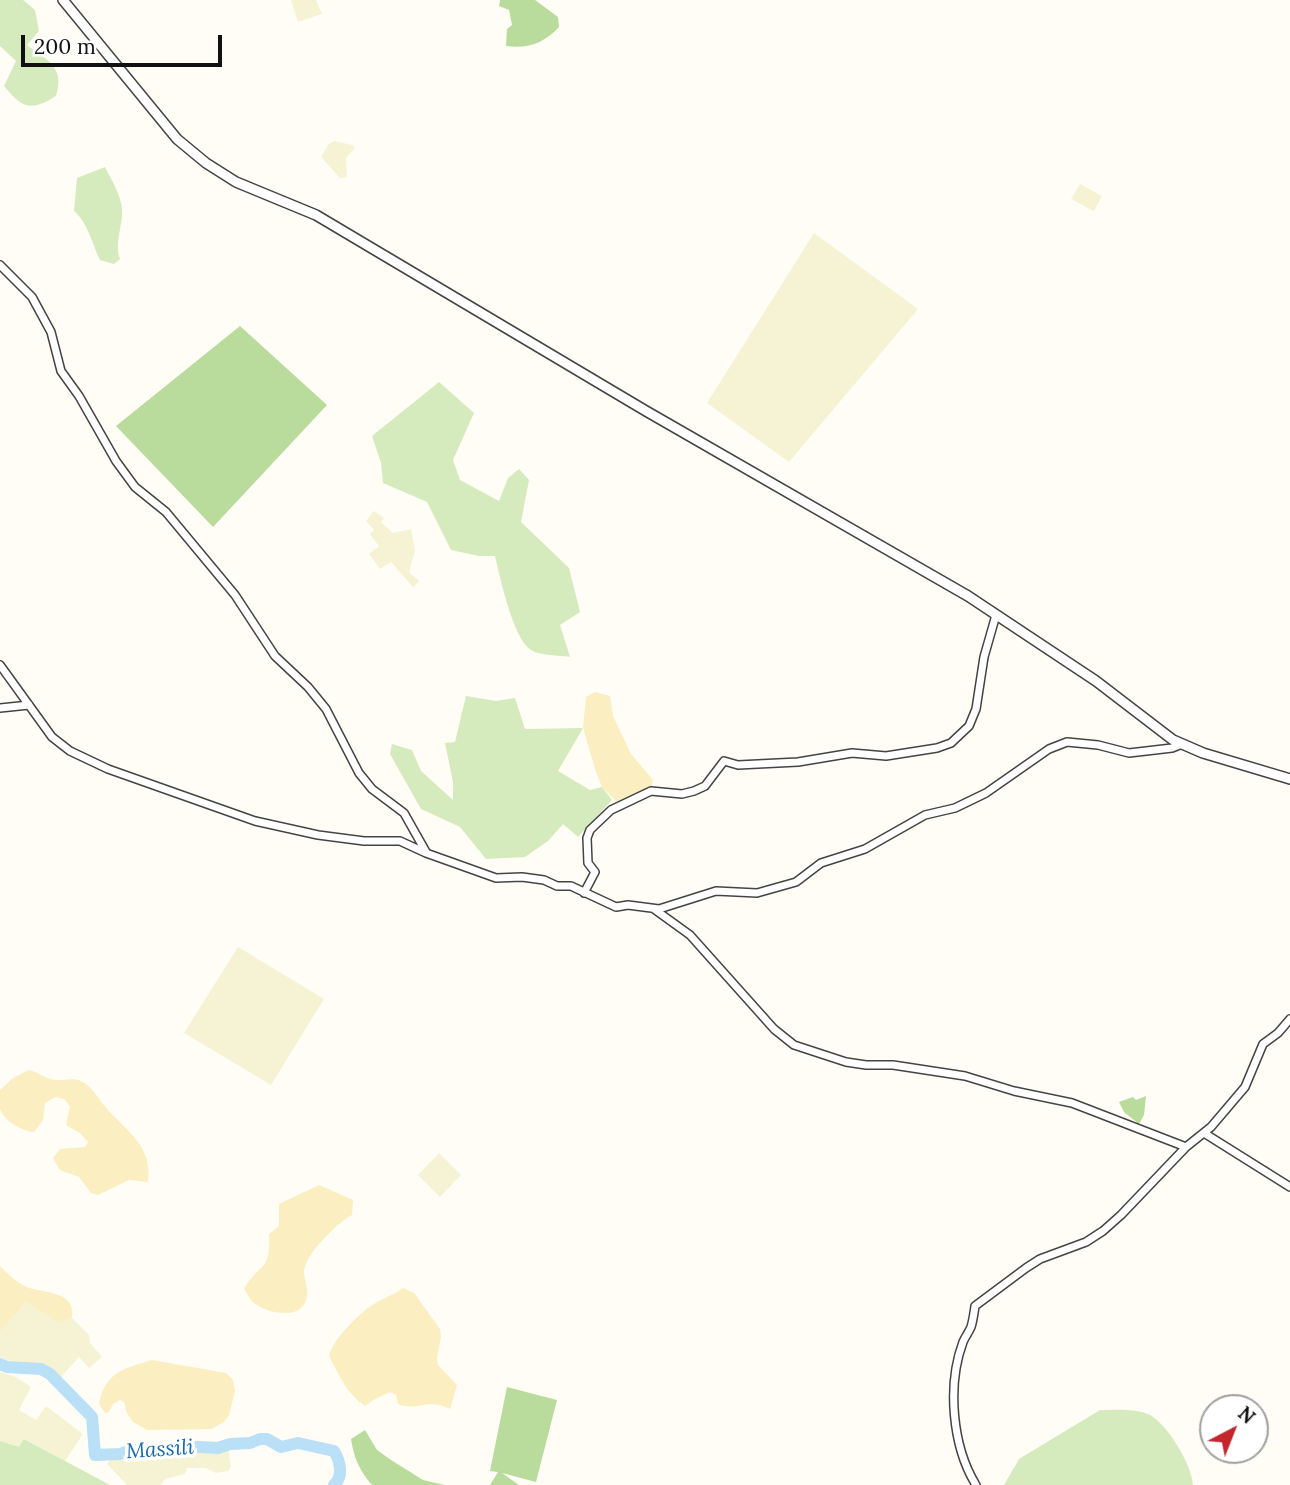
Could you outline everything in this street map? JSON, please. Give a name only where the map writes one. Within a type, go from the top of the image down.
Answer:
[{"type":"street","points":[[62,0],[169,129],[206,163],[236,182],[316,215],[635,405],[887,548],[1096,681],[1173,740],[1203,753],[1290,779]]},
{"type":"street","points":[[0,265],[32,298],[51,332],[61,370],[116,461],[135,487],[166,512],[236,595],[275,656],[308,687],[326,709],[359,773],[372,789],[404,813],[426,853]]},
{"type":"street","points":[[584,893],[595,872],[588,863],[587,838],[590,830],[602,818],[611,810],[651,791],[682,794],[705,786],[724,761],[738,765],[798,762],[852,753],[886,756],[937,748],[951,743],[969,726],[975,709],[984,657],[996,615]]},
{"type":"street","points":[[0,665],[51,737],[60,745],[108,769],[153,786],[255,821],[318,835],[364,841],[400,841],[496,878],[544,880],[558,886],[571,886],[616,906],[659,909],[716,891],[757,893],[796,882],[821,863],[865,849],[925,814],[956,808],[986,793],[1049,749],[1067,742],[1098,745],[1129,753],[1144,753],[1182,744]]},
{"type":"street","points":[[0,708],[29,705]]},
{"type":"street","points":[[653,908],[690,935],[774,1029],[794,1045],[846,1062],[893,1065],[965,1076],[1014,1091],[1072,1103],[1186,1147]]},
{"type":"street","points":[[975,1485],[965,1466],[956,1436],[955,1378],[975,1306],[1040,1259],[1086,1242],[1103,1231],[1171,1166],[1186,1147],[1204,1133],[1245,1087],[1263,1044],[1278,1033],[1290,1019]]},
{"type":"street","points":[[1204,1133],[1290,1187]]},
{"type":"shaded area","points":[[291,0],[316,0],[322,14],[298,22]]},
{"type":"shaded area","points":[[334,141],[355,148],[346,158],[347,177],[340,178],[321,157],[328,145]]},
{"type":"shaded area","points":[[1080,184],[1102,196],[1094,211],[1071,199]]},
{"type":"shaded area","points":[[814,233],[918,309],[789,462],[707,403]]},
{"type":"shaded area","points":[[374,511],[384,518],[381,522],[393,533],[411,529],[415,551],[409,572],[419,581],[413,587],[391,562],[380,569],[369,554],[379,546],[370,534],[374,530],[366,521]]},
{"type":"shaded area","points":[[238,947],[324,999],[271,1085],[184,1033]]},
{"type":"shaded area","points":[[439,1153],[461,1175],[440,1197],[418,1175]]},
{"type":"shaded area","points":[[26,1302],[59,1321],[72,1318],[89,1335],[90,1343],[102,1357],[89,1368],[79,1357],[61,1377],[40,1364],[10,1361],[0,1357],[0,1332]]},
{"type":"shaded area","points":[[0,1372],[16,1377],[31,1387],[19,1410],[36,1420],[46,1406],[83,1434],[65,1461],[25,1439],[19,1448],[0,1441]]},
{"type":"shaded area","points":[[228,1447],[231,1467],[228,1471],[216,1473],[205,1468],[187,1468],[185,1474],[165,1479],[161,1485],[127,1485],[107,1464],[110,1460],[138,1452],[154,1454],[194,1449],[217,1451]]},
{"type":"green space","points":[[0,0],[23,0],[35,10],[39,31],[27,45],[53,66],[58,78],[56,96],[40,104],[33,106],[22,103],[4,86],[16,61],[0,46]]},
{"type":"green space","points":[[500,0],[535,0],[558,17],[559,27],[536,44],[506,46],[507,29],[512,25],[509,10],[499,6]]},
{"type":"green space","points":[[105,167],[118,193],[122,209],[118,247],[120,259],[114,264],[100,260],[86,227],[74,211],[77,178]]},
{"type":"green space","points":[[240,326],[327,405],[213,527],[116,426]]},
{"type":"green space","points":[[439,382],[474,413],[453,460],[460,480],[499,501],[508,478],[519,469],[529,480],[521,522],[569,568],[580,612],[560,625],[570,657],[539,653],[524,644],[508,607],[495,556],[479,556],[451,550],[427,502],[383,483],[381,463],[372,436]]},
{"type":"green space","points":[[466,696],[496,701],[515,698],[525,729],[583,728],[558,771],[590,790],[602,787],[612,800],[578,837],[563,824],[548,841],[525,857],[486,859],[460,827],[421,809],[390,754],[392,744],[412,750],[421,771],[453,800],[453,782],[445,743],[455,742]]},
{"type":"green space","points":[[1146,1096],[1144,1115],[1139,1124],[1124,1112],[1119,1102]]},
{"type":"green space","points":[[507,1387],[557,1400],[536,1482],[502,1473],[519,1485],[490,1485],[498,1472],[490,1471]]},
{"type":"green space","points":[[1100,1410],[1138,1411],[1157,1420],[1184,1457],[1193,1485],[1004,1485],[1019,1459]]},
{"type":"green space","points":[[365,1430],[377,1450],[391,1460],[423,1480],[445,1485],[372,1485],[358,1464],[351,1439]]},
{"type":"green space","points":[[24,1439],[110,1485],[0,1485],[0,1441],[19,1447]]},
{"type":"sand","points":[[595,692],[610,696],[613,716],[631,754],[653,780],[651,791],[620,805],[602,787],[583,728],[586,697]]},
{"type":"sand","points":[[29,1070],[52,1079],[78,1080],[89,1087],[143,1150],[149,1170],[148,1182],[129,1180],[98,1195],[91,1193],[79,1177],[60,1170],[53,1158],[60,1149],[85,1147],[88,1142],[80,1133],[66,1125],[70,1106],[64,1099],[55,1097],[45,1103],[43,1120],[34,1132],[14,1125],[5,1118],[0,1109],[0,1090],[13,1078]]},
{"type":"sand","points":[[319,1185],[353,1200],[352,1215],[330,1232],[309,1258],[304,1273],[307,1297],[302,1307],[297,1311],[282,1313],[258,1306],[244,1289],[266,1262],[269,1234],[279,1226],[279,1204]]},
{"type":"sand","points":[[0,1266],[27,1287],[64,1298],[72,1309],[72,1318],[59,1322],[26,1302],[0,1332]]},
{"type":"sand","points":[[403,1288],[414,1293],[440,1329],[438,1365],[457,1385],[450,1409],[435,1404],[404,1406],[398,1404],[396,1395],[390,1392],[365,1406],[348,1390],[329,1356],[339,1337],[357,1318],[372,1305]]},
{"type":"sand","points":[[152,1360],[226,1373],[233,1380],[235,1391],[229,1415],[224,1422],[211,1429],[147,1430],[133,1422],[124,1402],[120,1400],[105,1413],[99,1404],[111,1378],[124,1369]]},
{"type":"waterway","name":"Massili","points":[[0,1364],[7,1367],[41,1369],[50,1374],[92,1417],[95,1455],[120,1454],[132,1450],[162,1451],[181,1446],[218,1448],[267,1439],[281,1447],[298,1443],[334,1451],[340,1468],[334,1485]]}]
